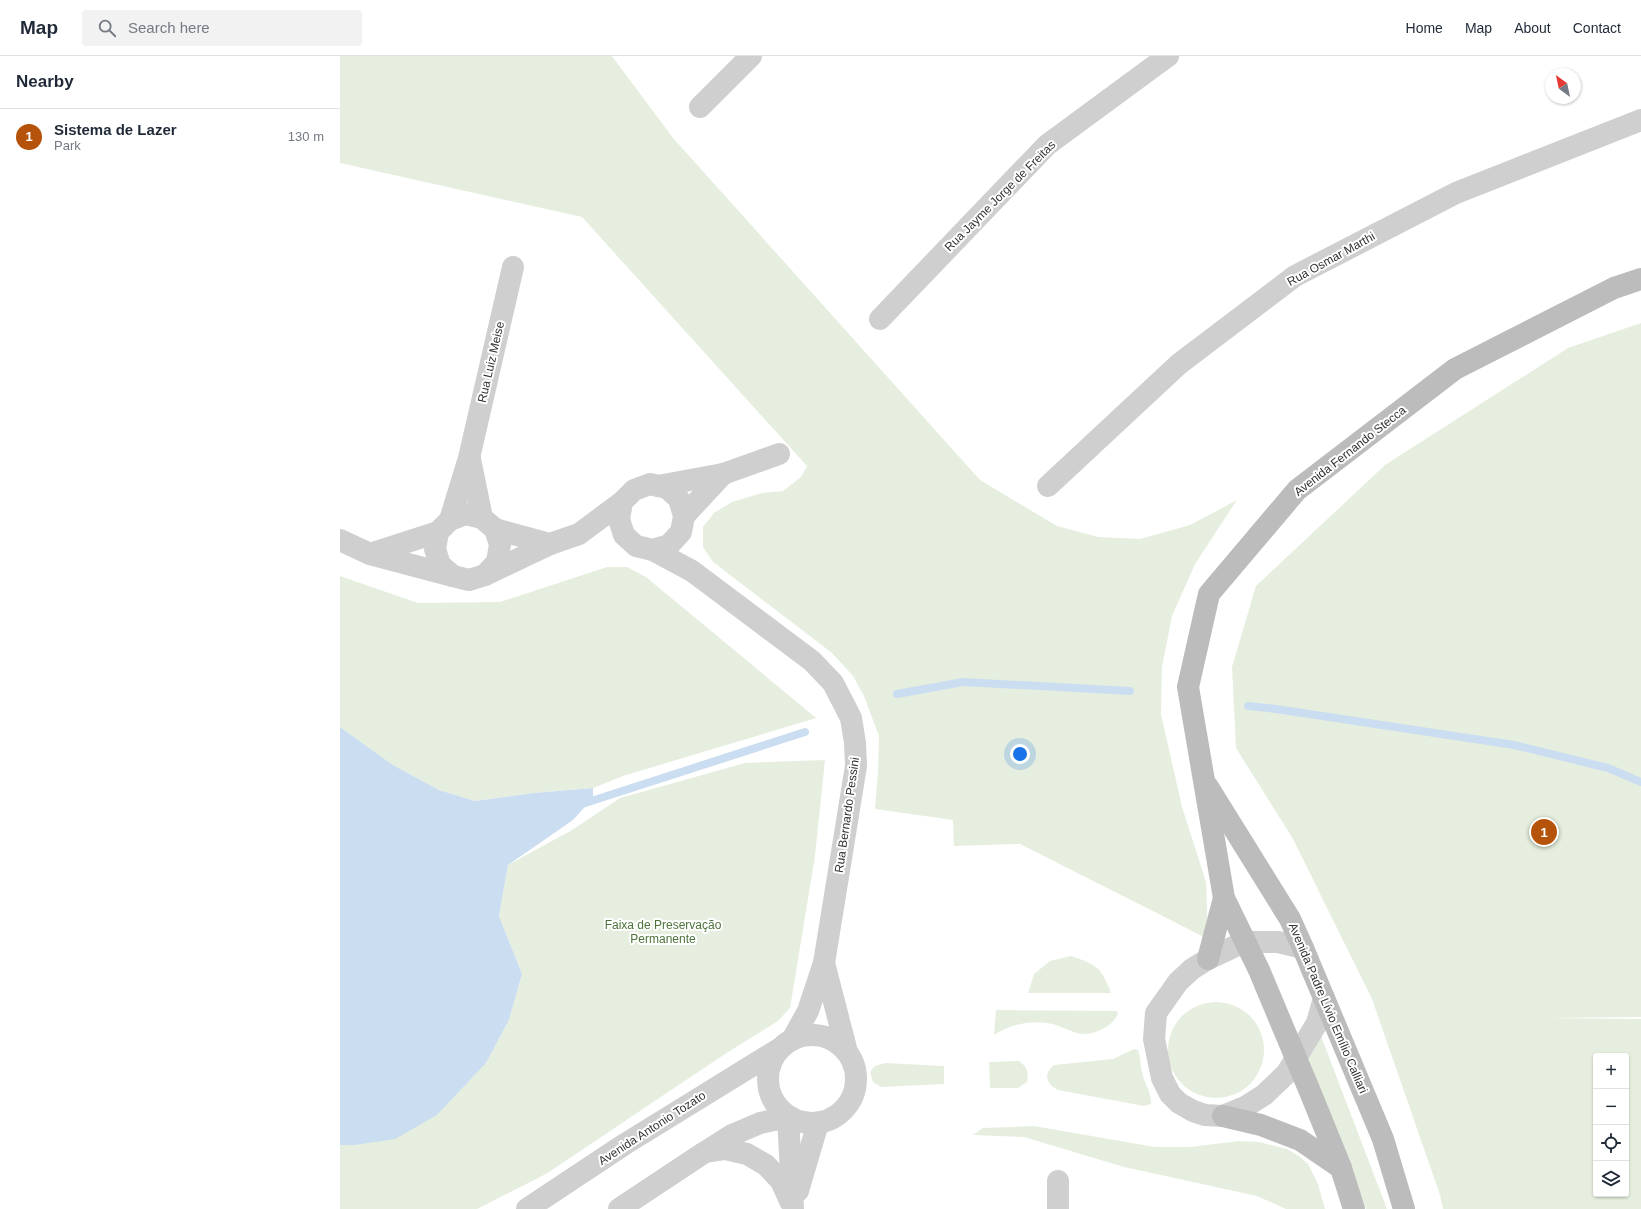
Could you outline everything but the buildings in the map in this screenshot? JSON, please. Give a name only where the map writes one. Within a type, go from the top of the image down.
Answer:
[{"type":"street","points":[[700,107],[751,56]]},
{"type":"street","name":"Rua Jayme Jorge de Freitas","points":[[880,319],[1047,145],[1168,56]]},
{"type":"street","name":"Rua Osmar Marthi","points":[[1048,486],[1179,364],[1295,276],[1456,192],[1641,120]]},
{"type":"street","name":"Rua Luiz Meise","points":[[444,526],[469,458],[514,267]]},
{"type":"street","name":"Avenida Fernando Stecca","points":[[1224,898],[1202,778],[1188,687],[1209,594],[1297,490],[1455,369],[1614,288],[1641,279]]},
{"type":"street","points":[[658,486],[723,474],[779,454]]},
{"type":"street","name":"Rua Luiz Meise","points":[[469,458],[489,524]]},
{"type":"street","points":[[622,502],[618,519],[624,535],[636,546],[653,550],[669,545],[682,524],[723,474]]},
{"type":"street","points":[[340,540],[370,554],[469,580],[485,575],[550,544],[579,534],[622,502],[634,490],[650,484],[667,488],[679,499],[682,524],[692,571]]},
{"type":"street","points":[[370,554],[444,526],[466,514],[489,524],[550,544]]},
{"type":"street","points":[[485,575],[497,562],[500,546],[489,524]]},
{"type":"street","points":[[444,526],[435,549],[440,565],[453,576]]},
{"type":"street","points":[[579,534],[624,535]]},
{"type":"street","name":"Rua Bernardo Pessini","points":[[653,550],[692,571],[812,662],[833,683],[851,718],[856,743],[856,766],[824,963],[808,1011],[785,1044]]},
{"type":"street","name":"Avenida Padre Lívio Emílio Calliari","points":[[1202,778],[1290,919],[1383,1139],[1404,1209]]},
{"type":"street","points":[[1224,898],[1244,942],[1259,970],[1296,1058],[1341,1168],[1354,1209]]},
{"type":"street","points":[[1208,959],[1224,898]]},
{"type":"street","points":[[1303,948],[1278,942],[1244,942],[1208,959],[1192,969],[1178,982],[1156,1013],[1154,1039],[1162,1078],[1170,1094],[1179,1103],[1193,1111],[1205,1115],[1223,1116],[1261,1125],[1300,1140],[1341,1168]]},
{"type":"street","name":"Rua Bernardo Pessini","points":[[824,963],[847,1052]]},
{"type":"street","points":[[1223,1116],[1245,1108],[1264,1095],[1287,1073],[1317,1023],[1324,998]]},
{"type":"street","points":[[806,1035],[822,1036],[836,1042],[847,1052],[855,1066],[857,1081],[853,1096],[845,1109],[832,1118],[818,1123],[802,1122],[788,1117],[777,1106],[770,1092],[768,1077],[771,1062],[785,1044],[806,1035]]},
{"type":"street","name":"Avenida Antonio Tozato","points":[[527,1209],[625,1144],[785,1044]]},
{"type":"street","points":[[619,1209],[732,1135],[760,1123],[788,1117]]},
{"type":"street","points":[[788,1117],[793,1208]]},
{"type":"street","points":[[793,1208],[818,1123]]},
{"type":"street","points":[[705,1152],[725,1149],[747,1154],[766,1165],[780,1181],[793,1208]]},
{"type":"street","points":[[1058,1181],[1058,1209]]},
{"type":"green space","points":[[340,56],[612,56],[673,138],[980,480],[1057,526],[1098,537],[1140,539],[1190,525],[1237,500],[1195,564],[1172,616],[1162,667],[1161,714],[1182,807],[1206,882],[1208,939],[1020,844],[954,846],[953,820],[875,809],[879,736],[864,696],[853,676],[832,653],[713,562],[703,547],[703,527],[714,513],[732,502],[762,493],[783,491],[801,477],[807,466],[582,217],[340,163]]},
{"type":"green space","points":[[1641,323],[1641,1017],[1546,1018],[1641,1019],[1641,1209],[1443,1209],[1440,1195],[1372,999],[1293,839],[1236,748],[1232,667],[1256,586],[1385,465],[1568,348]]},
{"type":"green space","points":[[607,567],[627,567],[646,577],[816,718],[623,776],[593,788],[534,793],[475,801],[439,790],[393,765],[340,727],[340,576],[418,603],[500,602]]},
{"type":"green space","name":"Faixa de Preservação Permanente","points":[[825,760],[815,856],[790,1008],[778,1021],[725,1054],[546,1174],[477,1209],[340,1209],[340,1145],[355,1145],[486,1063],[509,1020],[522,974],[499,916],[508,865],[572,830],[620,798],[745,763]]},
{"type":"green space","points":[[1071,956],[1087,962],[1097,968],[1101,972],[1111,993],[1028,993],[1034,974],[1050,961]]},
{"type":"green space","points":[[1216,1002],[1234,1005],[1250,1016],[1261,1032],[1264,1050],[1261,1068],[1250,1084],[1234,1095],[1216,1098],[1198,1095],[1182,1084],[1171,1068],[1168,1050],[1171,1032],[1182,1016],[1198,1005]]},
{"type":"green space","points":[[996,1010],[1117,1011],[1118,1014],[1108,1026],[1087,1034],[1078,1033],[1051,1024],[1033,1022],[1006,1028],[994,1035]]},
{"type":"green space","points":[[1321,1036],[1387,1209],[1366,1209],[1308,1059]]},
{"type":"green space","points":[[1134,1049],[1138,1050],[1139,1053],[1142,1072],[1150,1096],[1151,1104],[1144,1106],[1058,1090],[1051,1085],[1047,1079],[1048,1072],[1054,1065],[1113,1059]]},
{"type":"green space","points":[[1019,1061],[1027,1070],[1027,1082],[1018,1088],[990,1088],[989,1062]]},
{"type":"green space","points":[[885,1063],[944,1066],[944,1084],[881,1087],[873,1082],[870,1072],[875,1066]]},
{"type":"green space","points":[[1034,1126],[1155,1147],[1190,1147],[1239,1141],[1259,1142],[1287,1149],[1299,1156],[1308,1164],[1318,1184],[1325,1209],[1286,1209],[1257,1196],[1124,1167],[1024,1137],[973,1135],[983,1128]]},
{"type":"water","points":[[340,727],[393,765],[439,790],[475,801],[534,793],[593,788],[593,798],[573,820],[508,865],[499,916],[522,974],[509,1020],[486,1063],[437,1115],[395,1139],[355,1145],[340,1145]]},
{"type":"waterway","points":[[897,694],[963,682],[1130,691]]},
{"type":"waterway","points":[[1248,706],[1514,745],[1608,768],[1641,782]]},
{"type":"waterway","points":[[579,805],[805,732]]},
{"type":"place","name":"Sistema de Lazer","points":[[1544,832]]}]
